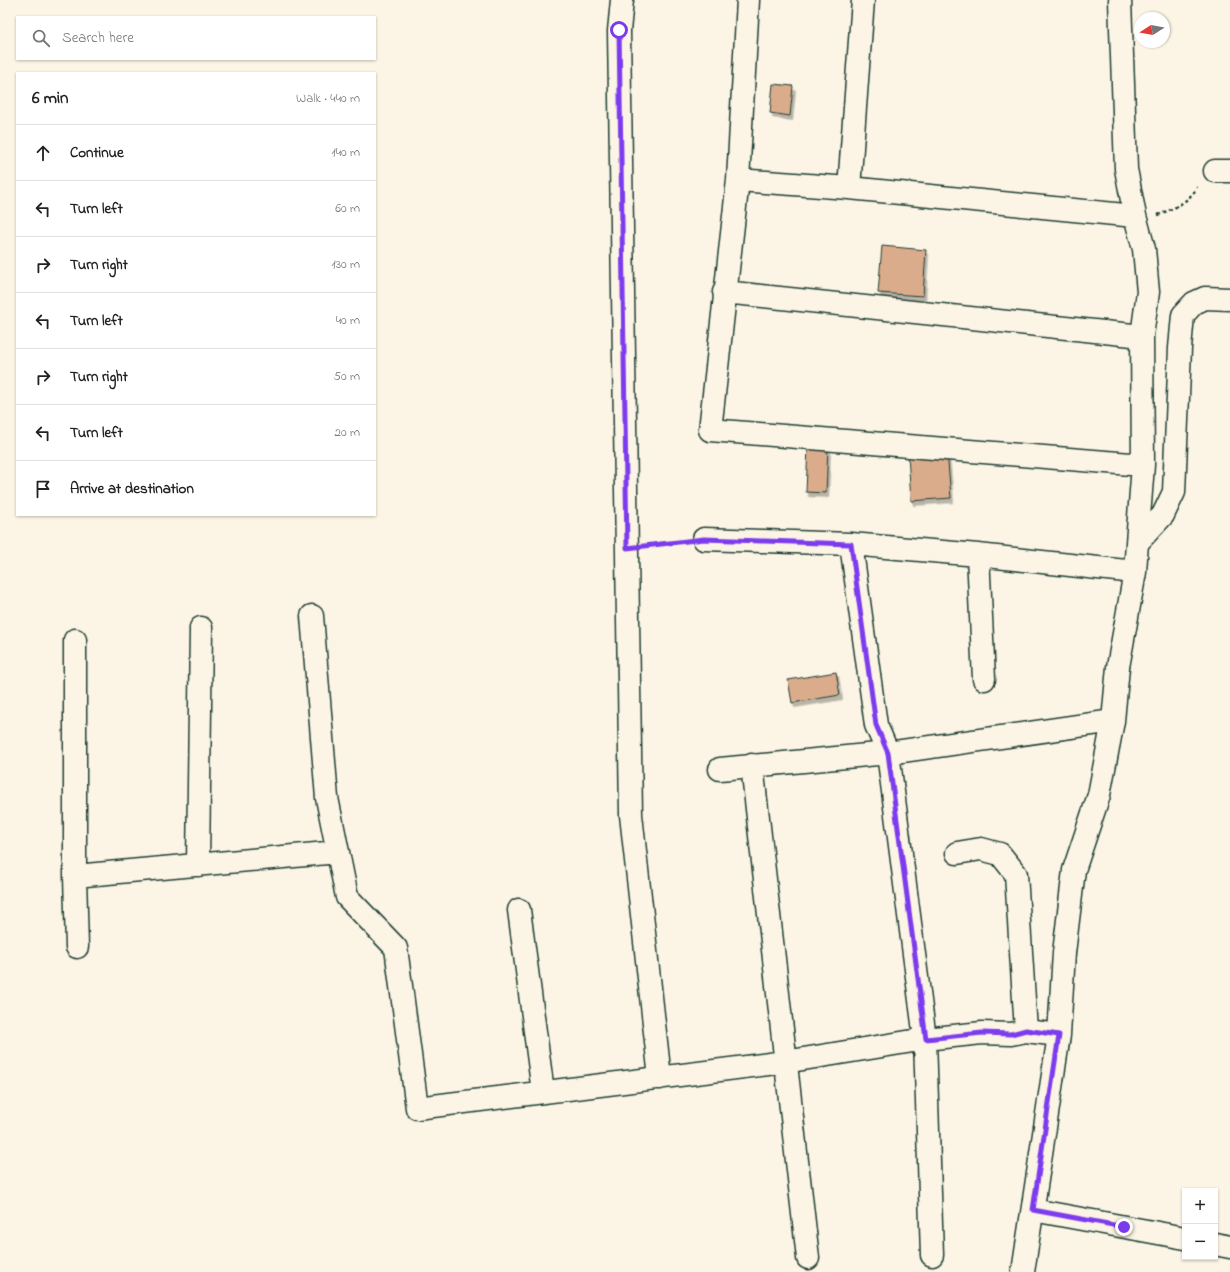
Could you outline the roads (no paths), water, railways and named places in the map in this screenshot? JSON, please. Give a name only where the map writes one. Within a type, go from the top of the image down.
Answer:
[{"type":"street","points":[[622,0],[619,30],[632,815],[660,1078]]},
{"type":"street","points":[[748,0],[738,180],[724,292],[710,430],[1143,465]]},
{"type":"street","points":[[849,188],[863,0]]},
{"type":"street","points":[[1023,1272],[1059,1035],[1064,953],[1074,870],[1099,795],[1114,721],[1118,667],[1135,572],[1143,465],[1142,336],[1148,292],[1144,249],[1136,221],[1126,169],[1120,0]]},
{"type":"street","points":[[738,180],[849,188],[1136,221]]},
{"type":"street","points":[[724,292],[1142,336]]},
{"type":"street","points":[[1137,543],[1163,515],[1174,492],[1180,348],[1183,315],[1194,303],[1205,298],[1230,299]]},
{"type":"street","points":[[704,539],[851,544],[1135,572]]},
{"type":"street","points":[[851,544],[876,725],[888,753],[926,1039],[932,1255]]},
{"type":"street","points":[[978,556],[984,679]]},
{"type":"street","points":[[312,616],[327,798],[347,897],[396,948],[417,1108],[785,1062],[926,1039],[982,1033],[1011,1034],[1026,1030],[1059,1035]]},
{"type":"street","points":[[198,865],[201,628]]},
{"type":"street","points":[[75,640],[74,876],[77,947]]},
{"type":"street","points":[[720,768],[888,753],[1114,721]]},
{"type":"street","points":[[752,765],[808,1258]]},
{"type":"street","points":[[956,853],[981,849],[1000,854],[1016,874],[1026,1030]]},
{"type":"street","points":[[74,876],[338,852]]},
{"type":"street","points":[[520,910],[543,1092]]},
{"type":"street","points":[[1033,1210],[1182,1237]]},
{"type":"street","points":[[1218,1244],[1230,1246]]}]
